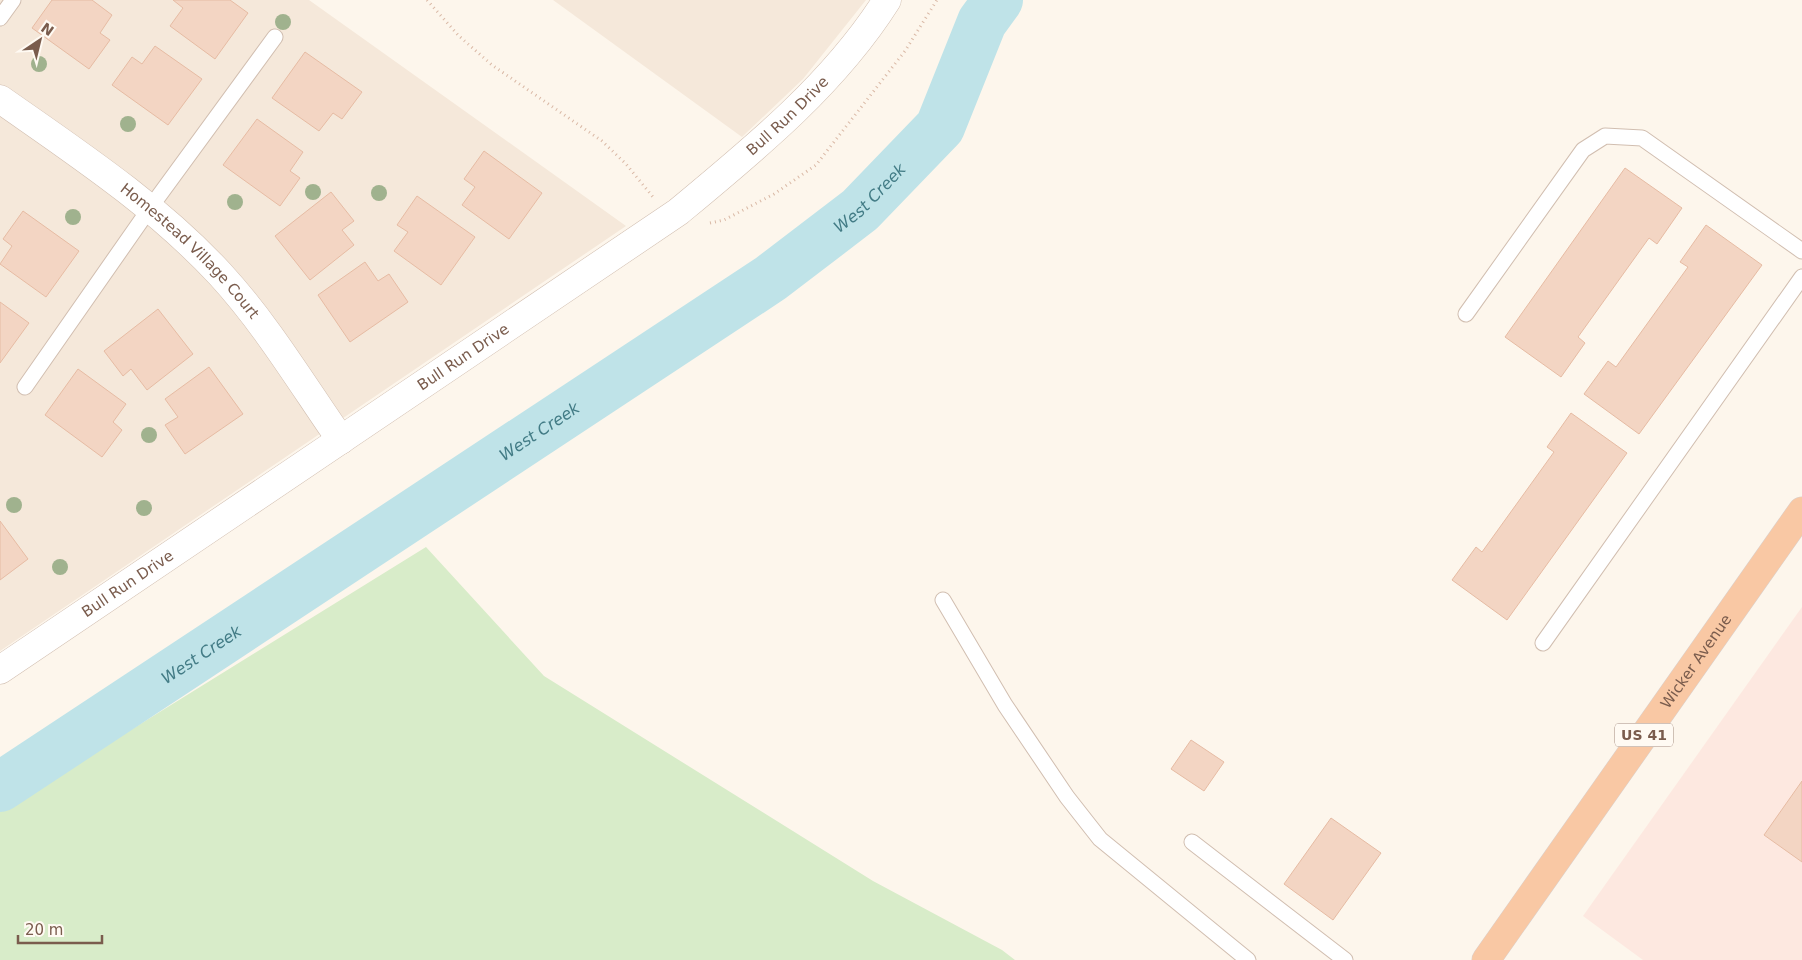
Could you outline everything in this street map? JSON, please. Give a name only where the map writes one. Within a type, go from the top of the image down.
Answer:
[{"type":"highway","name":"Wicker Avenue","points":[[1486,960],[1802,511]]},
{"type":"street","name":"Bull Run Drive","points":[[0,670],[678,212],[750,152],[800,105],[856,43],[887,0]]},
{"type":"street","name":"Homestead Village Court","points":[[0,99],[150,208],[200,254],[238,294],[341,440]]},
{"type":"lane","points":[[0,18],[13,0]]},
{"type":"lane","points":[[25,387],[150,208],[275,37]]},
{"type":"lane","points":[[1466,314],[1583,150],[1605,136],[1642,138],[1802,251]]},
{"type":"lane","points":[[1543,643],[1802,277]]},
{"type":"lane","points":[[943,600],[1005,705],[1066,797],[1100,839],[1248,960]]},
{"type":"lane","points":[[1192,842],[1344,960]]},
{"type":"path","points":[[427,0],[459,36],[492,64],[602,142],[626,164],[655,200],[700,222],[711,223],[724,220],[804,176],[837,141],[905,51],[937,0]]},
{"type":"shaded area","points":[[0,0],[309,0],[626,226],[0,651]]},
{"type":"shaded area","points":[[553,0],[866,0],[803,79],[742,137]]},
{"type":"shaded area","points":[[1802,607],[1802,960],[1643,960],[1583,916]]},
{"type":"green space","points":[[426,547],[544,676],[873,881],[1002,950],[1015,960],[0,960],[0,811]]},
{"type":"building","points":[[52,0],[92,0],[112,15],[100,33],[110,40],[89,69],[32,28]]},
{"type":"building","points":[[173,0],[230,0],[248,13],[215,59],[170,26],[183,8]]},
{"type":"building","points":[[155,46],[202,79],[168,125],[112,85],[132,57],[142,64]]},
{"type":"building","points":[[305,52],[362,92],[342,119],[333,113],[319,131],[272,98]]},
{"type":"building","points":[[257,119],[303,152],[290,171],[300,178],[280,206],[223,165]]},
{"type":"building","points":[[484,151],[542,193],[509,239],[462,205],[475,187],[464,179]]},
{"type":"building","points":[[1625,168],[1682,208],[1657,244],[1649,238],[1578,337],[1585,343],[1561,377],[1505,337]]},
{"type":"building","points":[[331,192],[354,221],[342,230],[354,245],[310,280],[275,236]]},
{"type":"building","points":[[417,196],[475,237],[441,285],[394,251],[408,232],[397,225]]},
{"type":"building","points":[[23,211],[79,251],[46,297],[0,264],[12,246],[3,239]]},
{"type":"building","points":[[1706,225],[1762,265],[1639,434],[1584,394],[1608,361],[1616,367],[1688,267],[1680,262]]},
{"type":"building","points":[[365,262],[378,281],[389,274],[408,302],[350,342],[318,295]]},
{"type":"building","points":[[0,302],[29,323],[0,363]]},
{"type":"building","points":[[158,309],[193,354],[147,390],[131,369],[123,376],[104,351]]},
{"type":"building","points":[[209,367],[243,414],[185,454],[165,425],[178,417],[165,399]]},
{"type":"building","points":[[78,369],[126,404],[113,422],[122,430],[102,457],[45,415]]},
{"type":"building","points":[[1571,413],[1627,453],[1507,620],[1452,580],[1476,547],[1482,552],[1554,452],[1547,447]]},
{"type":"building","points":[[0,521],[28,559],[0,580]]},
{"type":"building","points":[[1191,740],[1224,762],[1204,791],[1171,769]]},
{"type":"building","points":[[1802,781],[1802,862],[1764,835]]},
{"type":"building","points":[[1331,818],[1381,853],[1333,920],[1284,884]]},
{"type":"waterway","name":"West Creek","points":[[0,787],[771,278],[860,210],[940,127],[982,22],[998,0]]}]
